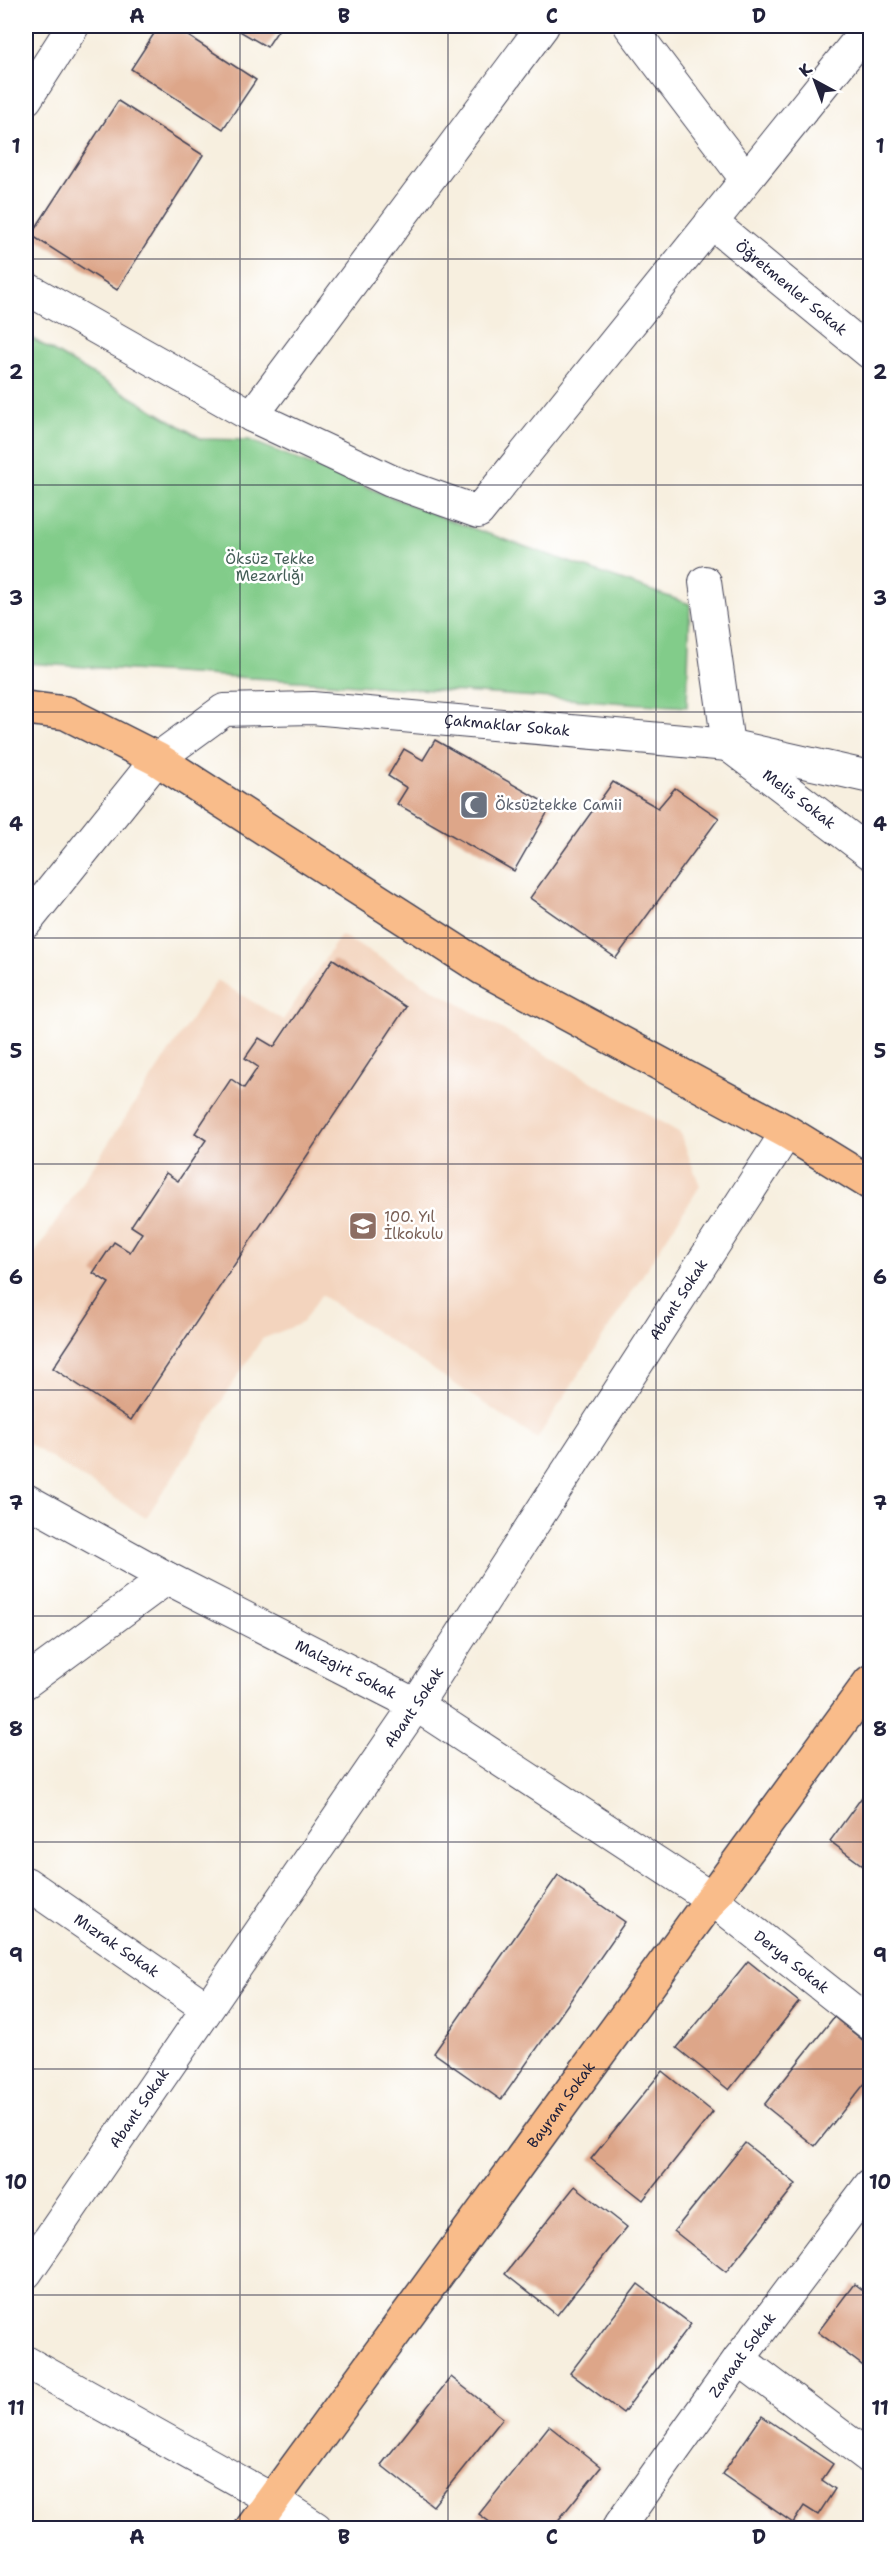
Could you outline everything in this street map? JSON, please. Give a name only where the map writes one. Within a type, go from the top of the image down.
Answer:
[{"type":"main road","points":[[26,708],[66,712],[157,759],[484,969],[787,1132],[870,1183]]},
{"type":"main road","name":"Bayram Sokak","points":[[252,2529],[870,1682]]},
{"type":"street","points":[[26,99],[73,26]]},
{"type":"street","points":[[252,416],[543,26]]},
{"type":"street","points":[[630,26],[746,179]]},
{"type":"street","points":[[26,288],[252,416],[391,481],[478,512],[870,26]]},
{"type":"street","name":"Öğretmenler Sokak","points":[[711,222],[870,354]]},
{"type":"street","points":[[705,582],[728,745]]},
{"type":"street","name":"Çakmaklar Sokak","points":[[26,922],[157,759],[224,710],[312,708],[728,745],[870,777]]},
{"type":"street","name":"Melis Sokak","points":[[728,745],[870,853]]},
{"type":"street","name":"Abant Sokak","points":[[26,2273],[416,1705],[787,1132]]},
{"type":"street","name":"Malzgirt Sokak","points":[[26,1500],[167,1578],[416,1705],[712,1899]]},
{"type":"street","points":[[26,1682],[167,1578]]},
{"type":"street","name":"Mızrak Sokak","points":[[26,1883],[207,2008]]},
{"type":"street","name":"Derya Sokak","points":[[712,1899],[870,2024]]},
{"type":"street","name":"Zanaat Sokak","points":[[618,2529],[739,2359],[870,2185]]},
{"type":"street","points":[[739,2359],[870,2458]]},
{"type":"street","points":[[26,2362],[273,2500],[316,2529]]},
{"type":"shaded area","name":"100. Yıl İlkokulu","points":[[341,935],[680,1133],[700,1186],[537,1439],[321,1295],[302,1323],[262,1339],[146,1518],[26,1442],[26,1267],[217,980],[283,1020]]},
{"type":"green space","name":"Öksüz Tekke Mezarlığı","points":[[26,335],[202,439],[249,440],[446,519],[690,604],[687,707],[26,663]]},
{"type":"building","points":[[159,26],[173,26],[256,80],[223,129],[131,69]]},
{"type":"building","points":[[231,26],[281,26],[267,47]]},
{"type":"building","points":[[118,101],[203,155],[117,290],[31,235]]},
{"type":"building","name":"Öksüztekke Camii","points":[[435,740],[551,806],[514,871],[397,804],[407,788],[388,776],[404,749],[423,760]]},
{"type":"building","points":[[613,782],[658,808],[675,788],[719,818],[616,958],[530,898]]},
{"type":"building","points":[[333,959],[406,1007],[131,1420],[53,1368],[109,1283],[93,1273],[114,1242],[130,1252],[142,1233],[131,1226],[166,1173],[178,1181],[206,1140],[195,1133],[231,1079],[244,1088],[258,1067],[245,1058],[259,1038],[274,1047]]},
{"type":"building","points":[[870,1786],[870,1871],[830,1841]]},
{"type":"building","points":[[558,1875],[625,1922],[501,2100],[434,2053]]},
{"type":"building","points":[[748,1961],[799,2002],[729,2090],[677,2048]]},
{"type":"building","points":[[834,2017],[870,2046],[870,2077],[815,2146],[764,2105]]},
{"type":"building","points":[[662,2071],[713,2112],[643,2200],[591,2159]]},
{"type":"building","points":[[745,2143],[796,2184],[726,2272],[674,2231]]},
{"type":"building","points":[[575,2186],[627,2227],[557,2315],[505,2274]]},
{"type":"building","points":[[638,2284],[691,2324],[623,2413],[570,2373]]},
{"type":"building","points":[[854,2284],[870,2296],[870,2371],[818,2332]]},
{"type":"building","points":[[451,2377],[503,2418],[433,2506],[381,2465]]},
{"type":"building","points":[[762,2416],[833,2464],[822,2480],[835,2489],[818,2515],[804,2506],[793,2523],[722,2474]]},
{"type":"building","points":[[549,2426],[601,2467],[552,2528],[498,2528],[479,2514]]},
{"type":"place","name":"Öksüztekke Camii","points":[[474,805]]},
{"type":"place","name":"100. Yıl İlkokulu","points":[[363,1226]]}]
